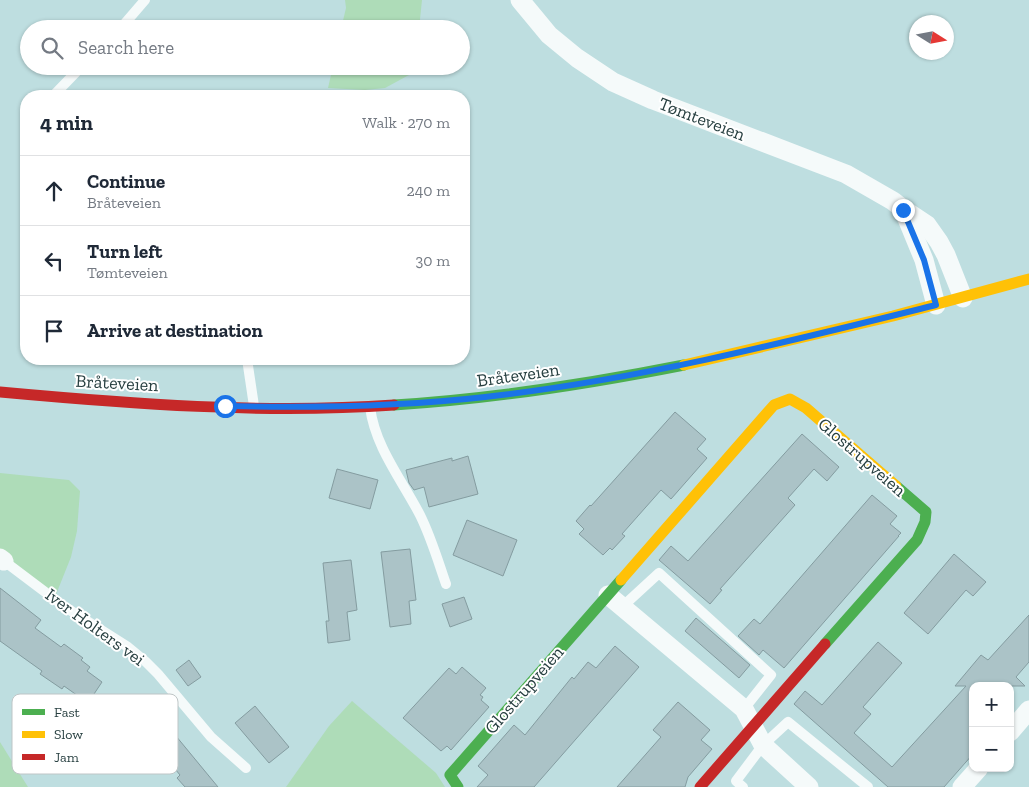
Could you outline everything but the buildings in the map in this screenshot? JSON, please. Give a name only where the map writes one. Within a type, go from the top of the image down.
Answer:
[{"type":"street","name":"Tømteveien","points":[[520,0],[549,35],[577,58],[613,82],[653,100],[846,174],[893,200],[903,210],[927,225],[939,242],[964,298]]},
{"type":"street","name":"Tømteveien","points":[[903,210],[924,260],[936,305]]},
{"type":"street","name":"Bråteveien","points":[[0,392],[110,401],[254,407],[370,406],[483,398],[604,380],[738,353],[964,298],[1029,279]]},
{"type":"street","name":"Glostrupveien","points":[[458,787],[450,775],[615,601],[774,405],[790,400],[806,408],[926,512],[925,522],[917,540],[700,787]]},
{"type":"street","points":[[615,601],[744,709],[763,745],[809,787]]},
{"type":"street","points":[[1014,727],[1029,710]]},
{"type":"street","points":[[962,787],[975,772]]},
{"type":"lane","points":[[128,20],[145,0]]},
{"type":"lane","points":[[59,90],[73,75]]},
{"type":"lane","points":[[248,365],[254,407]]},
{"type":"lane","points":[[370,406],[374,429],[420,516],[446,584]]},
{"type":"lane","name":"Iver Holters vei","points":[[2,559],[65,606],[128,647],[158,674],[175,694]]},
{"type":"lane","points":[[615,601],[659,573],[771,675],[744,709]]},
{"type":"lane","name":"Iver Holters vei","points":[[178,698],[211,737],[246,768]]},
{"type":"lane","points":[[743,787],[736,781],[763,745],[788,722],[868,787]]},
{"type":"green space","points":[[345,0],[422,0],[420,20],[343,20],[346,8]]},
{"type":"green space","points":[[331,75],[409,75],[385,88],[365,90],[328,88]]},
{"type":"green space","points":[[0,473],[69,480],[80,491],[77,531],[71,557],[55,597],[0,557]]},
{"type":"green space","points":[[352,701],[436,773],[445,787],[286,787],[329,726]]},
{"type":"green space","points":[[0,742],[12,761],[12,774],[20,774],[28,787],[0,787]]},
{"type":"traffic: fast","points":[[394,405],[540,390],[684,365]]},
{"type":"traffic: fast","points":[[825,644],[917,540],[925,522],[926,512],[896,486]]},
{"type":"traffic: fast","points":[[458,787],[450,775],[621,580]]},
{"type":"traffic: slow","points":[[684,365],[893,316],[1029,279]]},
{"type":"traffic: slow","points":[[621,580],[774,405],[790,399],[806,408],[896,486]]},
{"type":"traffic: jam","points":[[0,392],[148,404],[246,408],[345,408],[394,405]]},
{"type":"traffic: jam","points":[[700,787],[825,644]]},
{"type":"route","points":[[225,406],[370,406],[440,402],[514,394],[604,380],[738,353],[936,305],[924,260],[903,210]]}]
